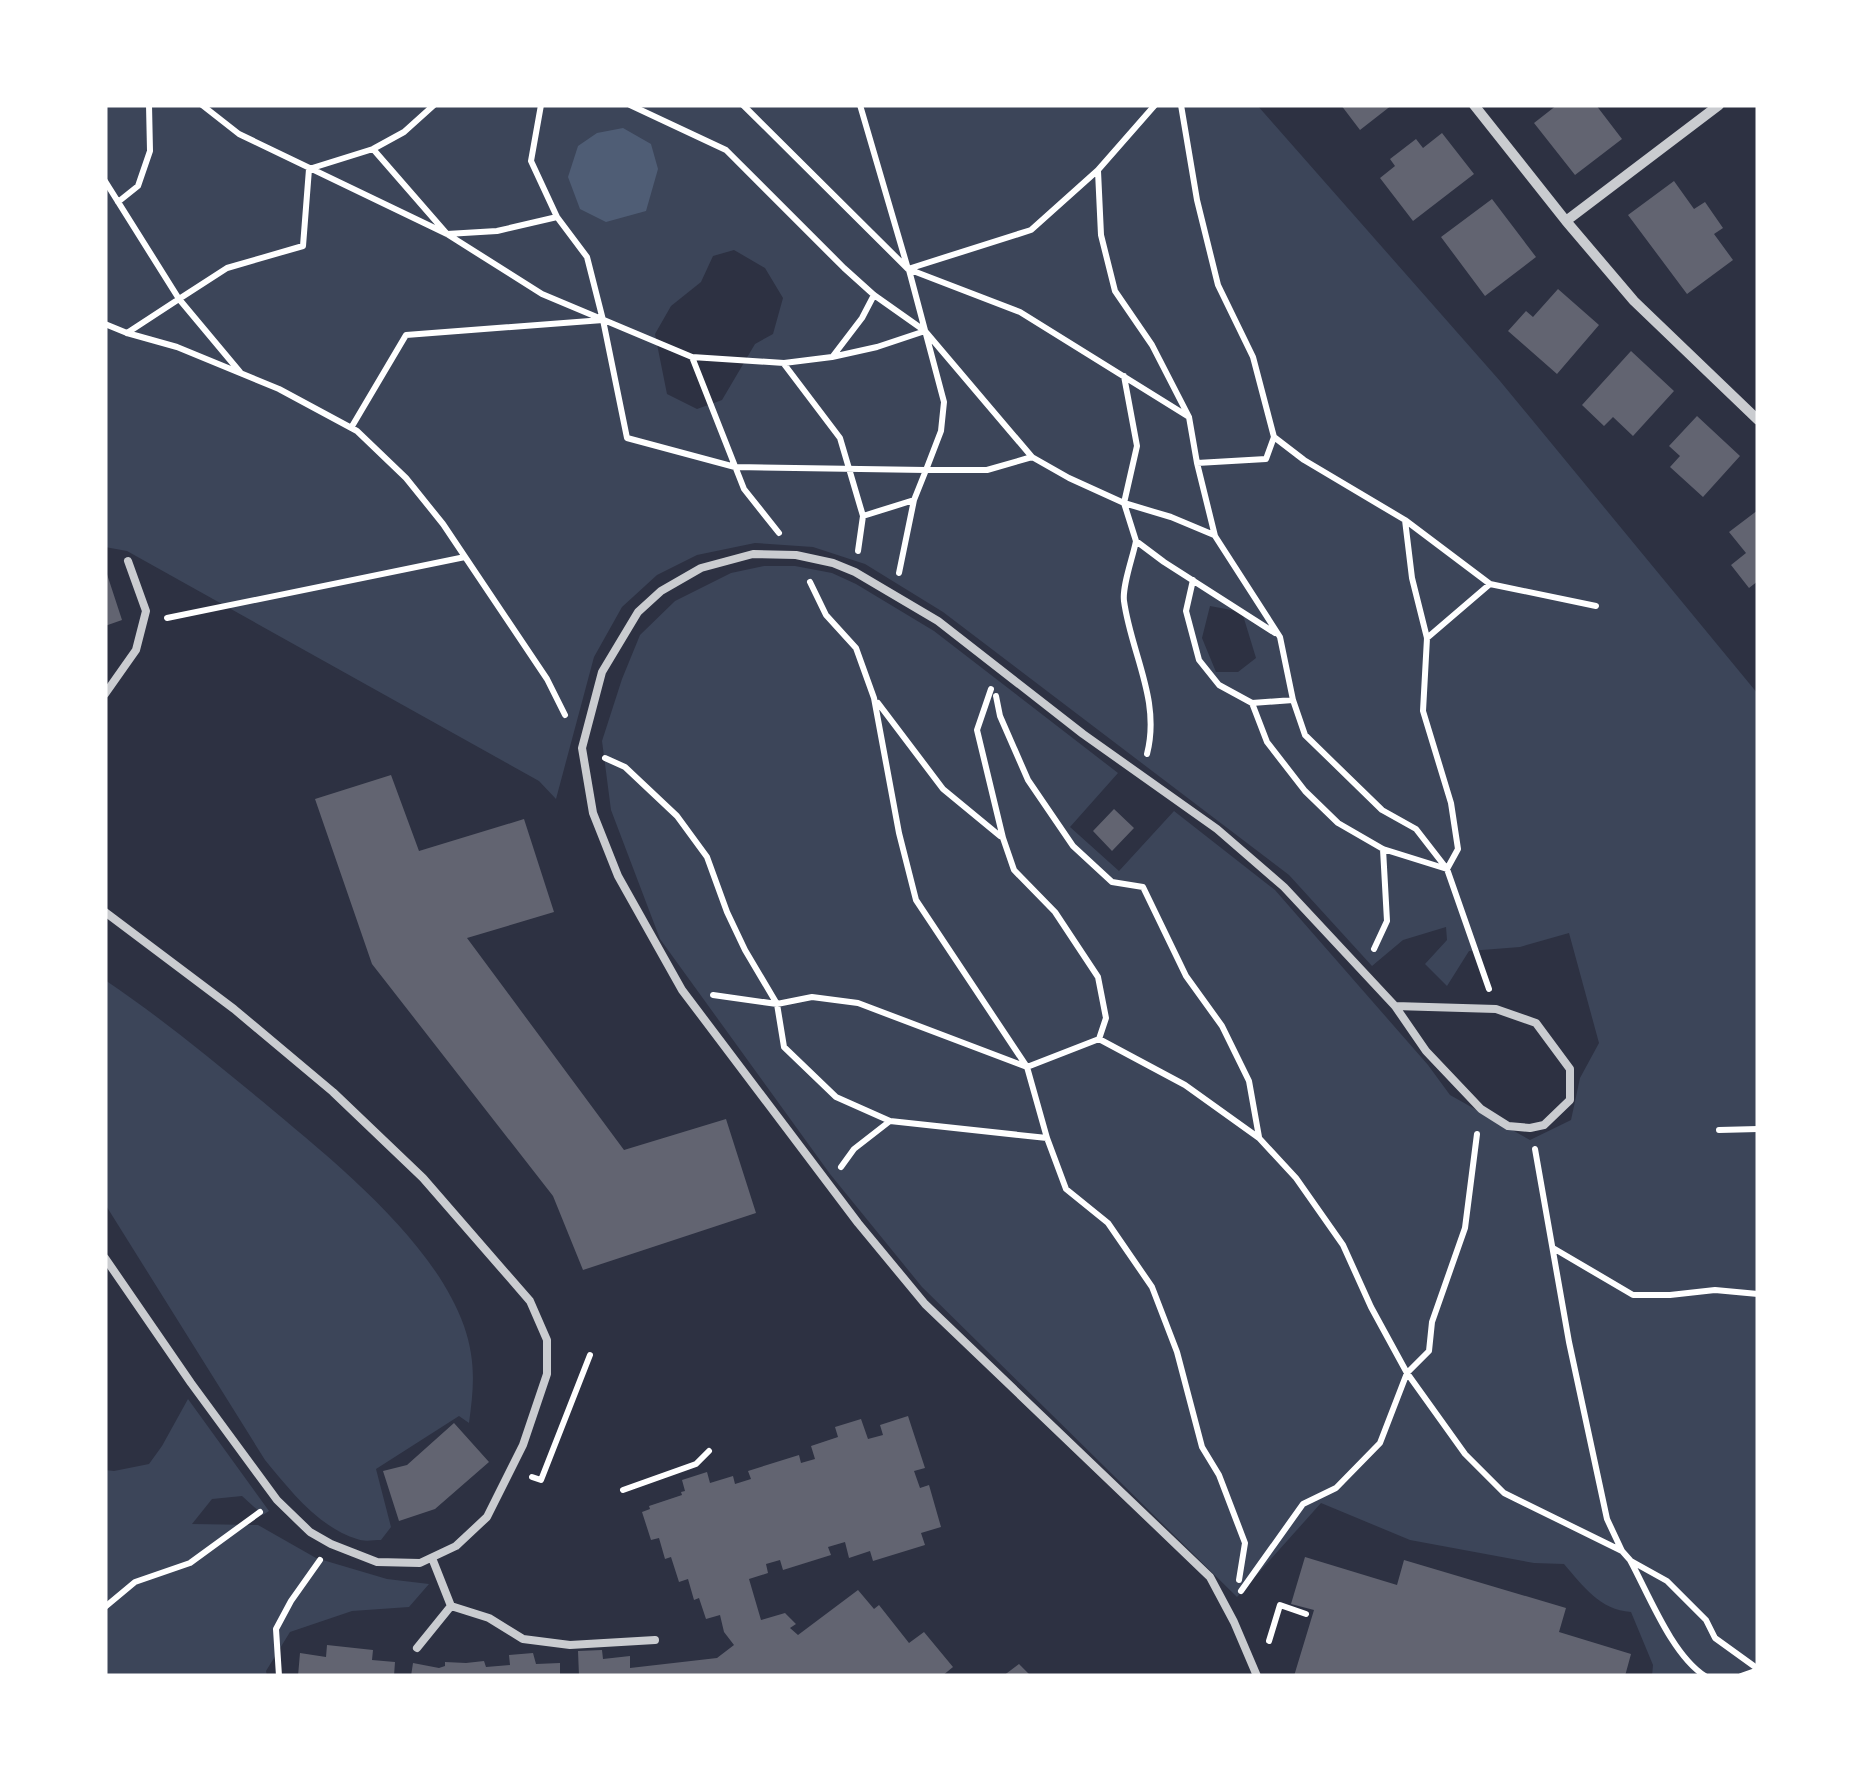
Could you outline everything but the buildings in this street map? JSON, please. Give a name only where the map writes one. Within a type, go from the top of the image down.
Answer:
[{"type":"street","points":[[1474,105],[1634,301],[1758,420]]},
{"type":"street","points":[[1566,220],[1719,105]]},
{"type":"lane","points":[[1258,1676],[1210,1576],[924,1304],[682,990],[618,876],[594,813],[582,748],[602,672],[638,612],[660,591],[701,568],[753,554],[796,555],[833,563],[938,621],[1082,734],[1217,829],[1284,886],[1395,1006],[1426,1050],[1481,1109],[1508,1126],[1530,1128],[1544,1126],[1570,1100],[1570,1069],[1536,1023],[1496,1010],[1395,1006]]},
{"type":"lane","points":[[105,694],[136,650],[146,611],[128,562]]},
{"type":"lane","points":[[105,912],[234,1009],[333,1092],[423,1178],[530,1301],[547,1340],[547,1374],[524,1445],[487,1516],[456,1546],[420,1563],[377,1562],[310,1532],[277,1500],[105,1258]]},
{"type":"lane","points":[[432,1558],[451,1606]]},
{"type":"lane","points":[[451,1606],[490,1618],[523,1639],[570,1645],[655,1640]]},
{"type":"lane","points":[[417,1648],[451,1606]]},
{"type":"path","points":[[118,202],[138,186],[150,151],[149,105]]},
{"type":"path","points":[[202,105],[239,134],[448,234],[542,294],[692,356],[784,363],[877,348],[926,332]]},
{"type":"path","points":[[309,168],[373,149],[404,132],[434,105]]},
{"type":"path","points":[[541,105],[531,161],[557,217],[587,256],[626,438],[735,468],[987,470],[1032,457]]},
{"type":"path","points":[[630,105],[726,150],[844,268],[926,332],[1032,457],[1124,503],[1215,536]]},
{"type":"path","points":[[743,105],[908,269],[1020,312],[1190,416]]},
{"type":"path","points":[[860,105],[944,402],[941,431],[914,500],[895,594]]},
{"type":"path","points":[[908,269],[1031,230],[1098,170],[1155,105]]},
{"type":"path","points":[[1182,105],[1197,200],[1218,285],[1253,358],[1274,436],[1266,459],[1197,463]]},
{"type":"path","points":[[373,149],[448,234]]},
{"type":"path","points":[[127,333],[227,268],[303,246],[309,168]]},
{"type":"path","points":[[1098,170],[1101,235],[1114,290],[1152,345],[1190,416],[1215,536],[1280,637],[1305,735],[1382,810],[1416,829],[1447,869],[1496,1010]]},
{"type":"path","points":[[105,182],[179,299],[241,373]]},
{"type":"path","points":[[448,234],[497,231],[557,217]]},
{"type":"path","points":[[832,357],[874,295]]},
{"type":"path","points":[[351,428],[406,335],[603,320]]},
{"type":"path","points":[[105,324],[177,346],[280,389],[357,431],[406,478],[443,524],[547,679],[582,748],[624,767],[678,816],[706,857],[726,912],[777,1004],[784,1047],[836,1097],[890,1121],[1048,1138]]},
{"type":"path","points":[[692,356],[744,490],[796,555],[826,615],[856,648],[874,698],[899,833],[916,900],[1027,1067],[1066,1190],[1108,1223],[1152,1287],[1178,1352],[1202,1447],[1219,1476],[1244,1543],[1237,1596],[1303,1504],[1336,1488],[1380,1443],[1407,1373],[1429,1351],[1432,1322],[1465,1228],[1481,1109]]},
{"type":"path","points":[[784,363],[840,438],[863,516],[914,500]]},
{"type":"path","points":[[1124,376],[1137,446],[1124,503],[1136,540],[1123,598],[1150,700],[1152,736],[1142,775]]},
{"type":"path","points":[[1274,436],[1304,460],[1405,520],[1490,584],[1596,606]]},
{"type":"path","points":[[1405,520],[1412,578],[1428,638],[1423,711],[1451,802],[1458,850],[1447,869]]},
{"type":"path","points":[[1136,540],[1280,637]]},
{"type":"path","points":[[142,623],[465,557]]},
{"type":"path","points":[[1192,580],[1186,611],[1199,660],[1219,685],[1252,704],[1294,700]]},
{"type":"path","points":[[1428,638],[1490,584]]},
{"type":"path","points":[[1001,670],[977,730],[1003,838],[1014,870],[1056,912],[1098,977],[1106,1018],[1099,1039]]},
{"type":"path","points":[[1001,670],[996,696],[1000,716],[1028,780],[1073,846],[1112,882],[1143,887],[1186,976],[1222,1026],[1249,1082],[1259,1138]]},
{"type":"path","points":[[874,698],[943,788],[1003,838]]},
{"type":"path","points":[[1252,704],[1267,742],[1305,792],[1338,823],[1382,849],[1447,869]]},
{"type":"path","points":[[1362,972],[1388,921],[1382,849]]},
{"type":"path","points":[[682,990],[777,1004],[812,997],[858,1004],[1027,1067],[1099,1039],[1185,1085],[1259,1138],[1296,1178],[1343,1246],[1407,1373],[1466,1454],[1504,1492],[1622,1551]]},
{"type":"path","points":[[828,1184],[854,1148],[890,1121]]},
{"type":"path","points":[[1530,1128],[1606,1519],[1672,1638],[1694,1669],[1705,1676]]},
{"type":"path","points":[[1719,1130],[1758,1129]]},
{"type":"path","points":[[1552,1248],[1633,1295],[1715,1290],[1758,1294]]},
{"type":"path","points":[[541,1480],[590,1355]]},
{"type":"path","points":[[623,1490],[696,1464],[709,1452]]},
{"type":"path","points":[[105,1606],[136,1582],[190,1563],[277,1500]]},
{"type":"path","points":[[279,1676],[276,1629],[331,1544]]},
{"type":"path","points":[[1630,1560],[1668,1581],[1706,1620],[1716,1638],[1758,1670]]},
{"type":"path","points":[[1264,1658],[1280,1605],[1306,1614]]},
{"type":"path","points":[[1741,1676],[1758,1670]]},
{"type":"shaded area","points":[[105,105],[1257,105],[1500,381],[1758,694],[1758,1676],[1652,1676],[1653,1665],[1631,1612],[1601,1602],[1564,1564],[1534,1563],[1410,1540],[1321,1503],[1237,1597],[922,1287],[830,1174],[660,939],[611,810],[602,741],[640,635],[675,601],[731,573],[764,566],[795,566],[832,573],[934,631],[1118,773],[1070,827],[1119,871],[1174,811],[1275,890],[1450,1095],[1530,1140],[1571,1120],[1580,1078],[1599,1043],[1569,933],[1520,947],[1469,951],[1447,986],[1425,964],[1447,940],[1446,927],[1403,940],[1372,966],[1289,875],[943,612],[865,564],[813,547],[755,543],[697,555],[657,575],[622,607],[594,657],[556,799],[539,781],[127,551],[105,547]],"holes":[[[734,250],[765,268],[783,298],[773,334],[755,344],[722,400],[697,409],[667,394],[655,334],[671,306],[701,282],[713,256]],[[1210,606],[1242,612],[1256,658],[1238,672],[1216,672],[1202,638]]]},
{"type":"shaded area","points":[[623,128],[651,144],[658,169],[646,211],[606,222],[580,209],[568,177],[578,146],[597,133]]},
{"type":"shaded area","points":[[105,980],[204,1054],[348,1175],[405,1232],[449,1294],[471,1351],[469,1423],[459,1416],[376,1469],[391,1527],[381,1540],[360,1540],[330,1526],[306,1506],[265,1460],[105,1204]]},
{"type":"shaded area","points":[[188,1399],[269,1511],[263,1515],[242,1496],[212,1499],[192,1524],[258,1525],[316,1558],[387,1579],[429,1584],[409,1607],[352,1611],[290,1632],[266,1671],[267,1676],[105,1676],[105,1470],[149,1464]]}]
